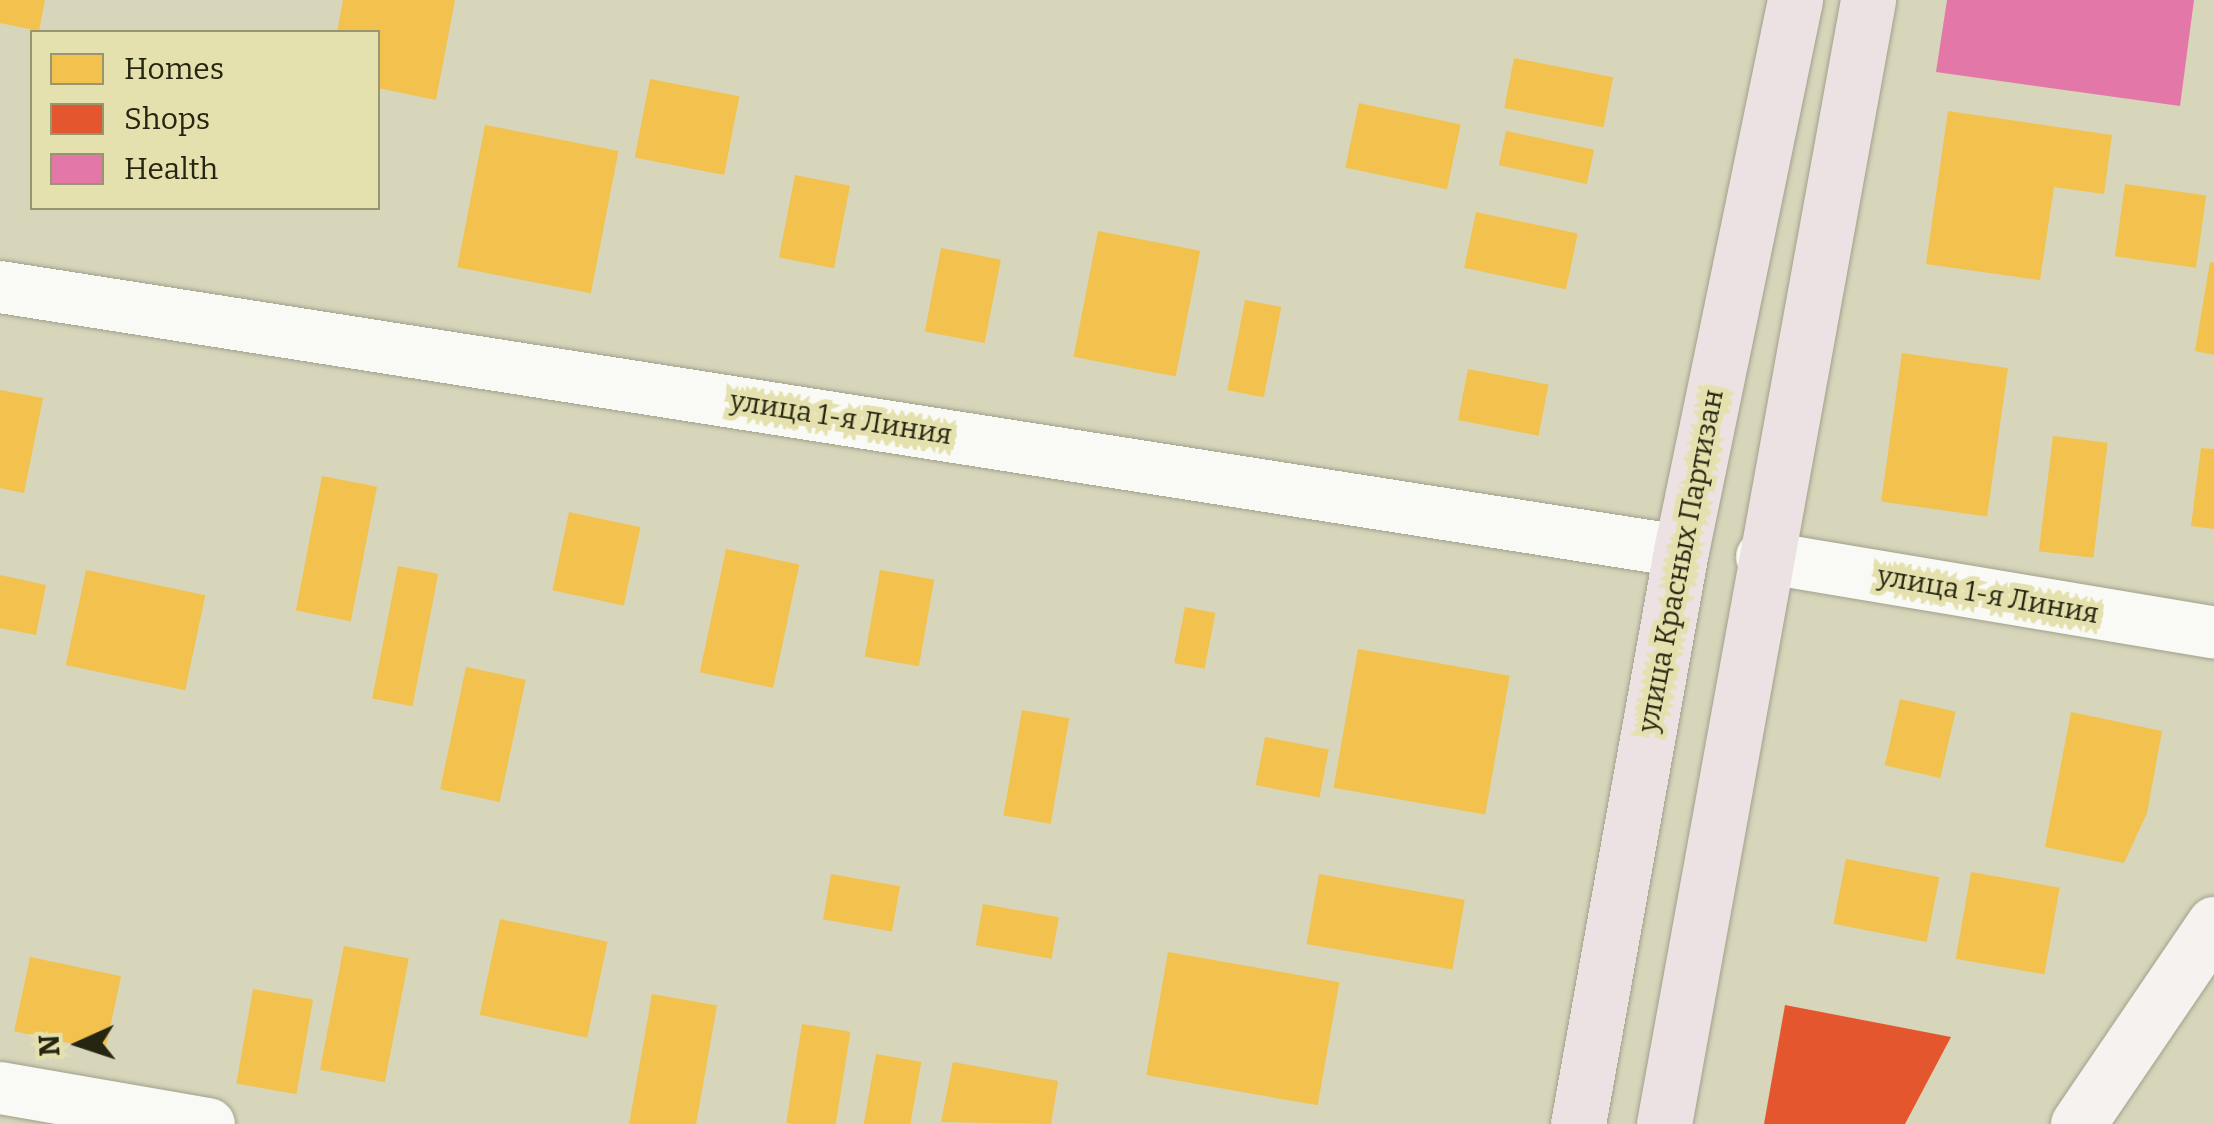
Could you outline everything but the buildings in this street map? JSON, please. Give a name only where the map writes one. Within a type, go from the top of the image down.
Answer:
[{"type":"highway","name":"улица Красных Партизан","points":[[1578,1124],[1680,551],[1794,0]]},
{"type":"highway","points":[[1664,1124],[1762,557],[1868,0]]},
{"type":"street","name":"улица 1-я Линия","points":[[0,287],[1680,551]]},
{"type":"street","name":"улица 1-я Линия","points":[[1762,557],[2214,633]]},
{"type":"street","points":[[2078,1124],[2214,924]]},
{"type":"street","points":[[0,1088],[209,1124]]}]
